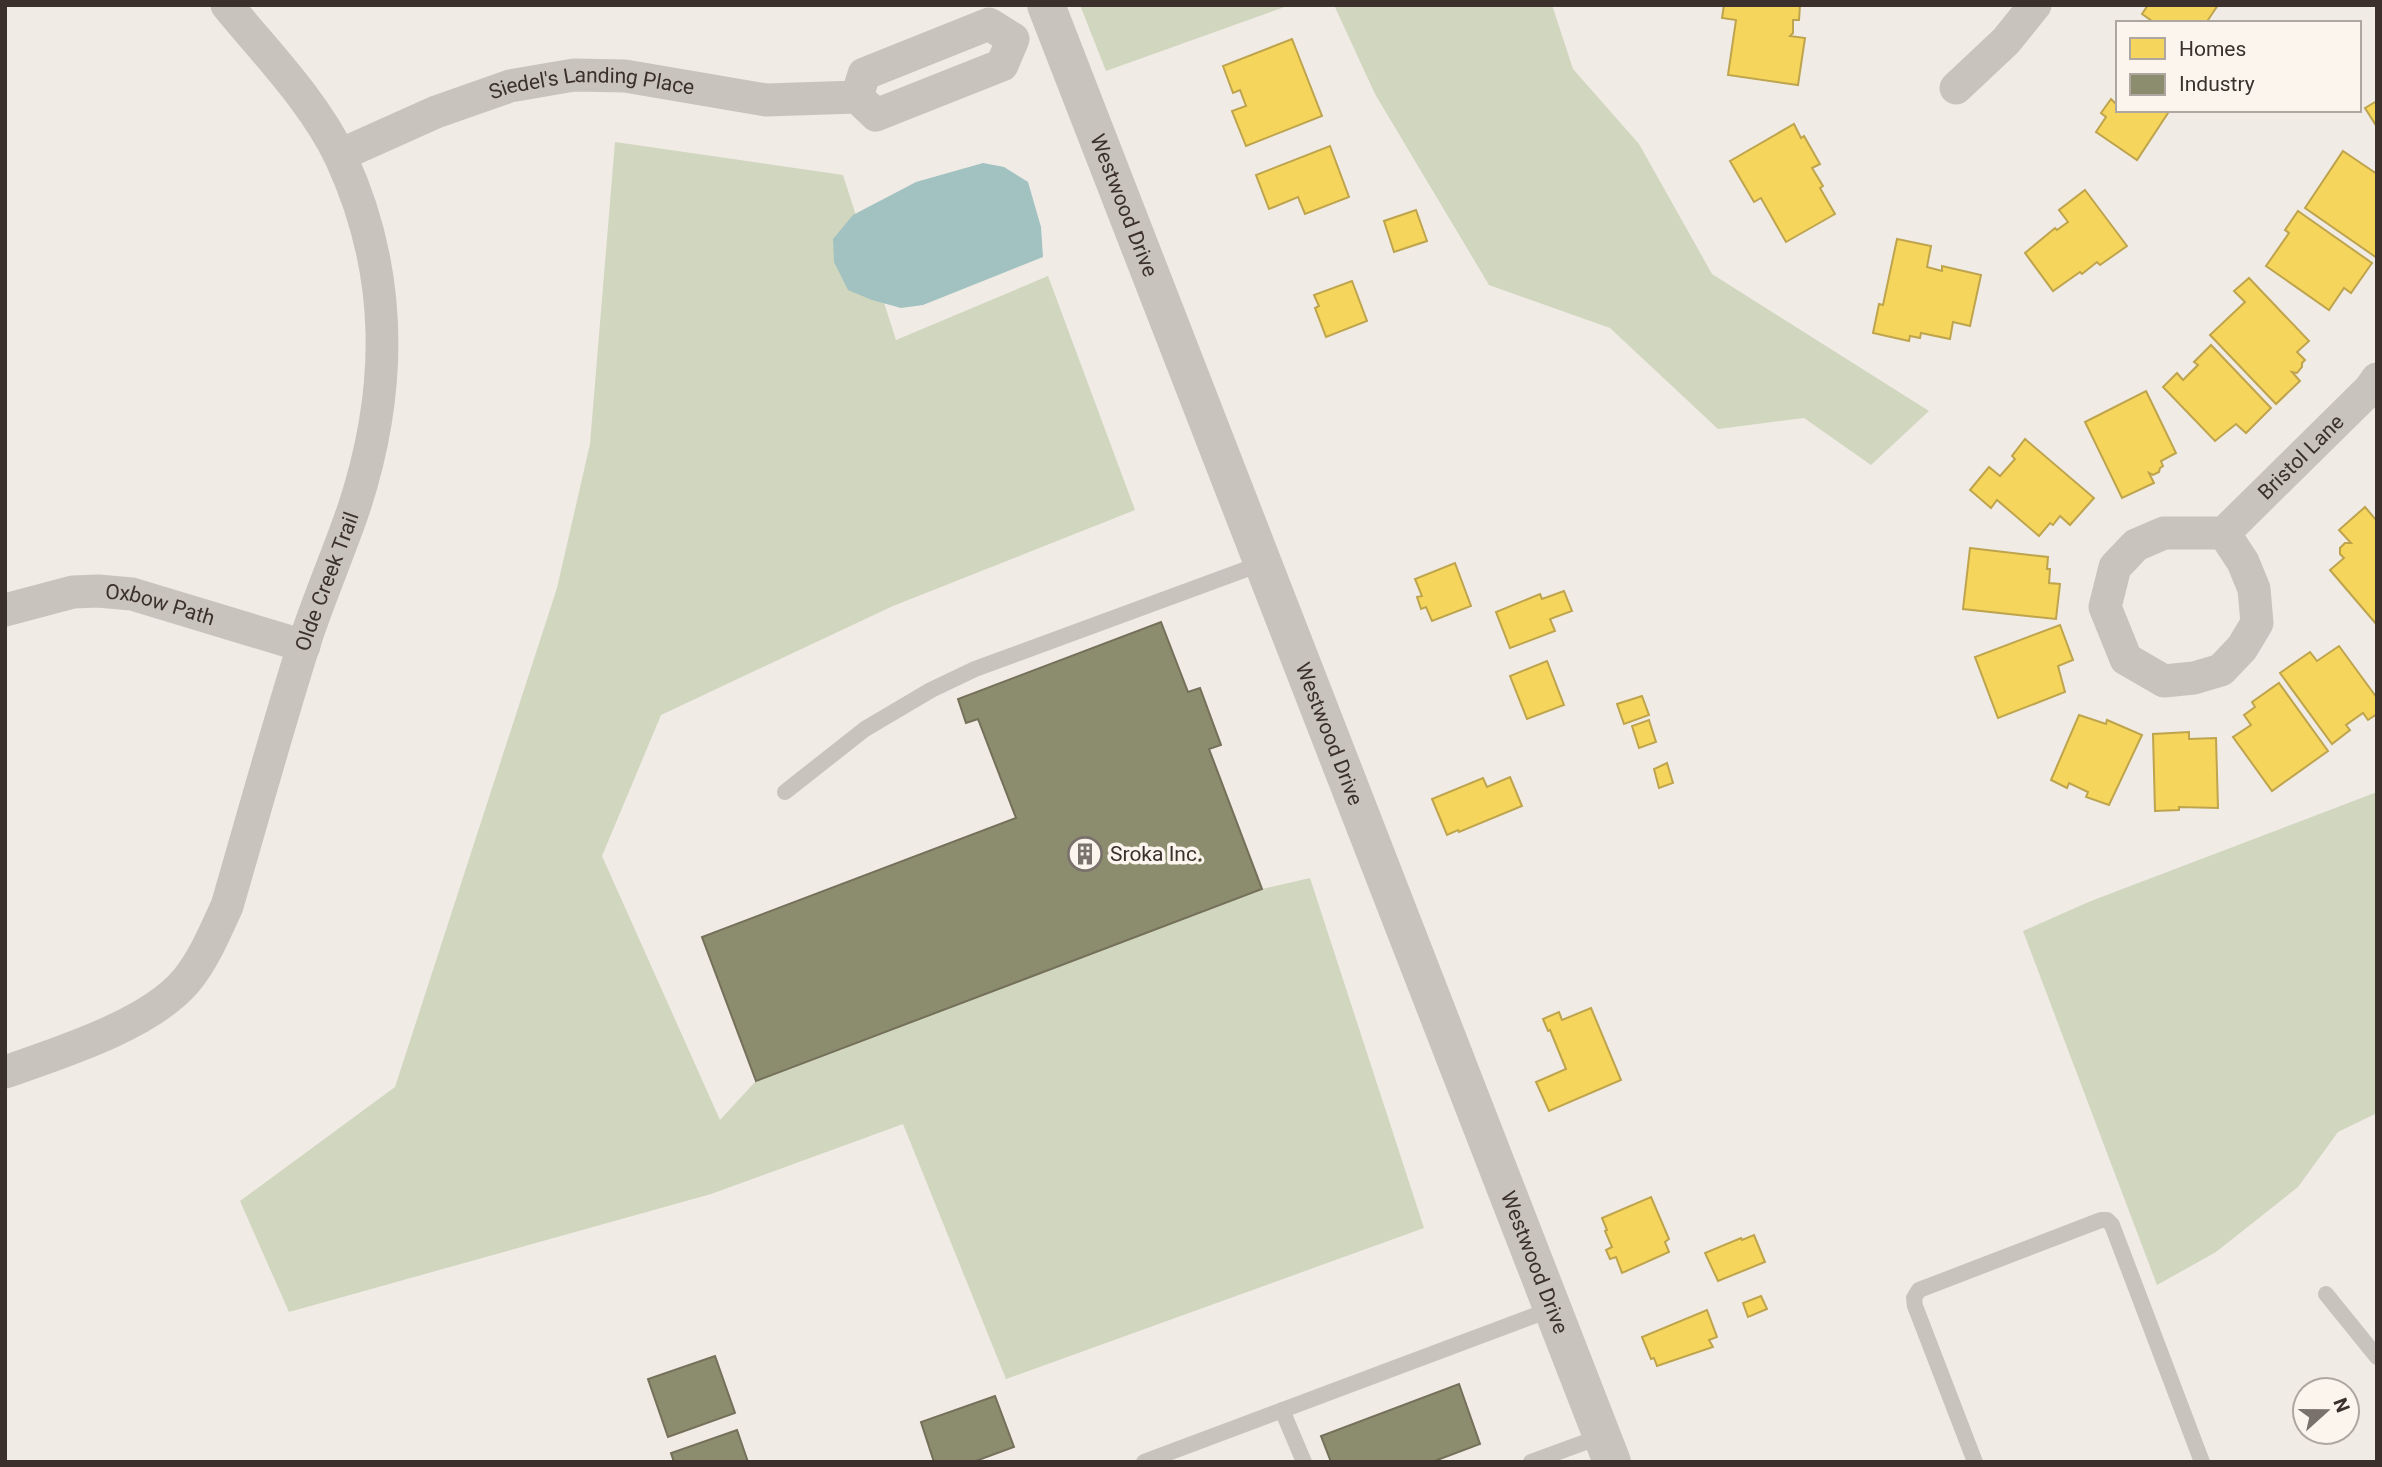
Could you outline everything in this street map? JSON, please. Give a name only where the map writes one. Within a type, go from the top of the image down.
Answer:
[{"type":"street","name":"Olde Creek Trail","points":[[5,1072],[145,1016],[186,981],[209,946],[227,906],[304,646],[354,506],[368,454],[382,385],[383,316],[374,251],[340,155],[311,107],[227,5]]},
{"type":"street","points":[[1956,88],[2006,41],[2035,5]]},
{"type":"street","name":"Siedel's Landing Place","points":[[340,155],[436,112],[510,86],[574,75],[625,76],[766,100],[857,97],[876,115],[1002,65],[1013,39],[1050,14]]},
{"type":"street","name":"Westwood Drive","points":[[1050,14],[1607,1449]]},
{"type":"street","name":"Bristol Lane","points":[[2224,533],[2377,379]]},
{"type":"street","points":[[2164,533],[2224,533],[2243,562],[2254,589],[2257,622],[2242,648],[2221,670],[2194,678],[2164,681],[2126,659],[2105,607],[2115,567],[2136,545],[2164,533]]},
{"type":"street","name":"Oxbow Path","points":[[8,600],[73,592],[132,594],[304,646]]},
{"type":"lane","points":[[785,792],[865,729],[931,690],[975,669],[1263,563]]},
{"type":"lane","points":[[1975,1462],[1914,1298],[1919,1290],[2101,1220],[2107,1220],[2112,1225],[2202,1462]]},
{"type":"lane","points":[[2326,1294],[2377,1357]]},
{"type":"lane","points":[[1144,1462],[1552,1309]]},
{"type":"lane","points":[[1282,1410],[1304,1462]]},
{"type":"lane","points":[[1531,1462],[1607,1449]]},
{"type":"green space","points":[[1080,5],[1290,5],[1106,71]]},
{"type":"green space","points":[[1334,5],[1552,5],[1573,69],[1639,144],[1712,274],[1929,411],[1871,465],[1804,418],[1718,429],[1610,328],[1489,285],[1375,94]]},
{"type":"green space","points":[[615,142],[843,175],[896,340],[1048,276],[1135,510],[893,606],[661,715],[602,856],[720,1120],[756,1081],[1262,889],[1310,878],[1424,1228],[1006,1379],[903,1124],[711,1194],[289,1312],[240,1201],[395,1087],[557,588],[590,444]]},
{"type":"green space","points":[[2377,792],[2377,1113],[2338,1132],[2298,1187],[2216,1252],[2157,1285],[2023,931],[2091,901]]},
{"type":"water","points":[[983,163],[1004,167],[1028,182],[1041,227],[1043,257],[923,305],[901,308],[848,290],[834,262],[833,239],[853,215],[916,182]]},
{"type":"building: Homes","points":[[1724,5],[1800,5],[1799,20],[1793,20],[1793,33],[1790,36],[1805,38],[1798,85],[1728,75],[1736,20],[1722,18]]},
{"type":"building: Homes","points":[[2148,5],[2218,5],[2207,21],[2152,21],[2142,14]]},
{"type":"building: Homes","points":[[1292,39],[1322,116],[1246,146],[1232,111],[1246,106],[1240,90],[1233,93],[1223,66]]},
{"type":"building: Homes","points":[[2111,99],[2116,102],[2116,112],[2169,112],[2137,160],[2096,132],[2106,117],[2101,113]]},
{"type":"building: Homes","points":[[2377,101],[2377,127],[2365,108]]},
{"type":"building: Homes","points":[[1794,124],[1820,164],[1812,168],[1835,214],[1786,242],[1761,198],[1754,202],[1730,161]]},
{"type":"building: Homes","points":[[1330,146],[1349,197],[1305,214],[1298,197],[1269,209],[1256,175]]},
{"type":"building: Homes","points":[[2343,151],[2377,174],[2377,258],[2305,208]]},
{"type":"building: Homes","points":[[2085,190],[2127,246],[2100,265],[2097,262],[2082,274],[2080,272],[2053,291],[2025,253],[2055,228],[2057,230],[2068,222],[2059,210]]},
{"type":"building: Homes","points":[[1416,210],[1427,241],[1394,252],[1384,221]]},
{"type":"building: Homes","points":[[2298,211],[2372,263],[2351,293],[2344,288],[2329,310],[2266,266],[2289,233],[2285,230]]},
{"type":"building: Homes","points":[[1897,239],[1931,246],[1927,267],[1942,271],[1942,266],[1981,275],[1970,326],[1953,322],[1950,339],[1921,333],[1920,338],[1910,336],[1909,341],[1873,333],[1879,304],[1883,305]]},
{"type":"building: Homes","points":[[2249,278],[2309,341],[2297,352],[2305,360],[2302,367],[2297,373],[2292,372],[2300,381],[2276,404],[2210,335],[2245,302],[2234,291]]},
{"type":"building: Homes","points":[[1352,281],[1367,321],[1326,337],[1315,308],[1319,306],[1314,295]]},
{"type":"building: Homes","points":[[2211,345],[2271,408],[2246,433],[2236,424],[2215,441],[2163,387],[2177,373],[2183,380],[2198,365],[2194,362]]},
{"type":"building: Homes","points":[[2146,391],[2176,453],[2161,461],[2163,466],[2159,472],[2153,475],[2149,473],[2154,483],[2122,498],[2085,422]]},
{"type":"building: Homes","points":[[2025,439],[2094,498],[2070,525],[2060,516],[2039,536],[1997,500],[1991,508],[1970,490],[1989,467],[2000,476],[2015,459],[2012,456]]},
{"type":"building: Homes","points":[[2365,507],[2377,521],[2377,625],[2330,570],[2344,558],[2340,554],[2340,548],[2345,543],[2351,543],[2339,530]]},
{"type":"building: Homes","points":[[1970,548],[2048,557],[2049,583],[2060,584],[2056,619],[1963,609]]},
{"type":"building: Homes","points":[[1455,563],[1471,606],[1432,621],[1426,607],[1421,609],[1417,597],[1422,596],[1415,579]]},
{"type":"building: Homes","points":[[1564,591],[1572,611],[1550,619],[1555,631],[1510,648],[1496,612],[1540,594],[1542,599]]},
{"type":"building: Homes","points":[[2060,625],[2073,660],[2058,666],[2065,692],[1998,718],[1975,657]]},
{"type":"building: Homes","points":[[2339,646],[2377,698],[2377,714],[2368,720],[2363,713],[2346,725],[2350,730],[2332,744],[2280,673],[2310,652],[2317,661]]},
{"type":"building: Homes","points":[[1547,661],[1564,705],[1527,719],[1510,676]]},
{"type":"building: Homes","points":[[2279,683],[2328,751],[2272,791],[2233,737],[2251,725],[2244,715],[2255,707],[2252,702]]},
{"type":"building: Homes","points":[[1642,696],[1649,715],[1624,724],[1617,704]]},
{"type":"building: Homes","points":[[2079,715],[2106,724],[2107,720],[2142,735],[2109,805],[2086,797],[2088,792],[2069,783],[2067,788],[2051,780]]},
{"type":"building: Homes","points":[[1649,720],[1656,742],[1639,748],[1632,726]]},
{"type":"building: Homes","points":[[2189,732],[2189,739],[2216,738],[2218,808],[2179,807],[2179,810],[2155,811],[2153,734]]},
{"type":"building: Homes","points":[[1667,763],[1673,783],[1659,788],[1654,769]]},
{"type":"building: Homes","points":[[1510,777],[1522,806],[1447,835],[1432,799],[1483,778],[1487,787]]},
{"type":"building: Homes","points":[[1591,1008],[1621,1080],[1549,1111],[1536,1082],[1566,1069],[1543,1019],[1559,1012],[1562,1020]]},
{"type":"building: Homes","points":[[1651,1197],[1669,1239],[1665,1242],[1669,1252],[1622,1273],[1616,1257],[1610,1259],[1606,1250],[1612,1247],[1602,1218]]},
{"type":"building: Homes","points":[[1754,1235],[1765,1262],[1718,1281],[1705,1253]]},
{"type":"building: Homes","points":[[1761,1296],[1767,1309],[1748,1317],[1743,1303]]},
{"type":"building: Homes","points":[[1707,1310],[1717,1337],[1709,1340],[1713,1347],[1657,1366],[1654,1358],[1651,1359],[1642,1337]]},
{"type":"building: Industry","name":"Sroka Inc.","points":[[1161,622],[1188,692],[1200,688],[1221,745],[1209,749],[1262,889],[756,1081],[702,937],[1016,818],[978,719],[966,723],[958,699]]},
{"type":"building: Industry","points":[[715,1356],[735,1413],[668,1437],[648,1379]]},
{"type":"building: Industry","points":[[1459,1384],[1480,1444],[1432,1462],[1331,1462],[1321,1436]]},
{"type":"building: Industry","points":[[995,1396],[1014,1447],[973,1462],[934,1462],[921,1422]]},
{"type":"building: Industry","points":[[737,1430],[748,1462],[674,1462],[671,1453]]},
{"type":"place","name":"Sroka Inc.","points":[[1085,854]]}]
